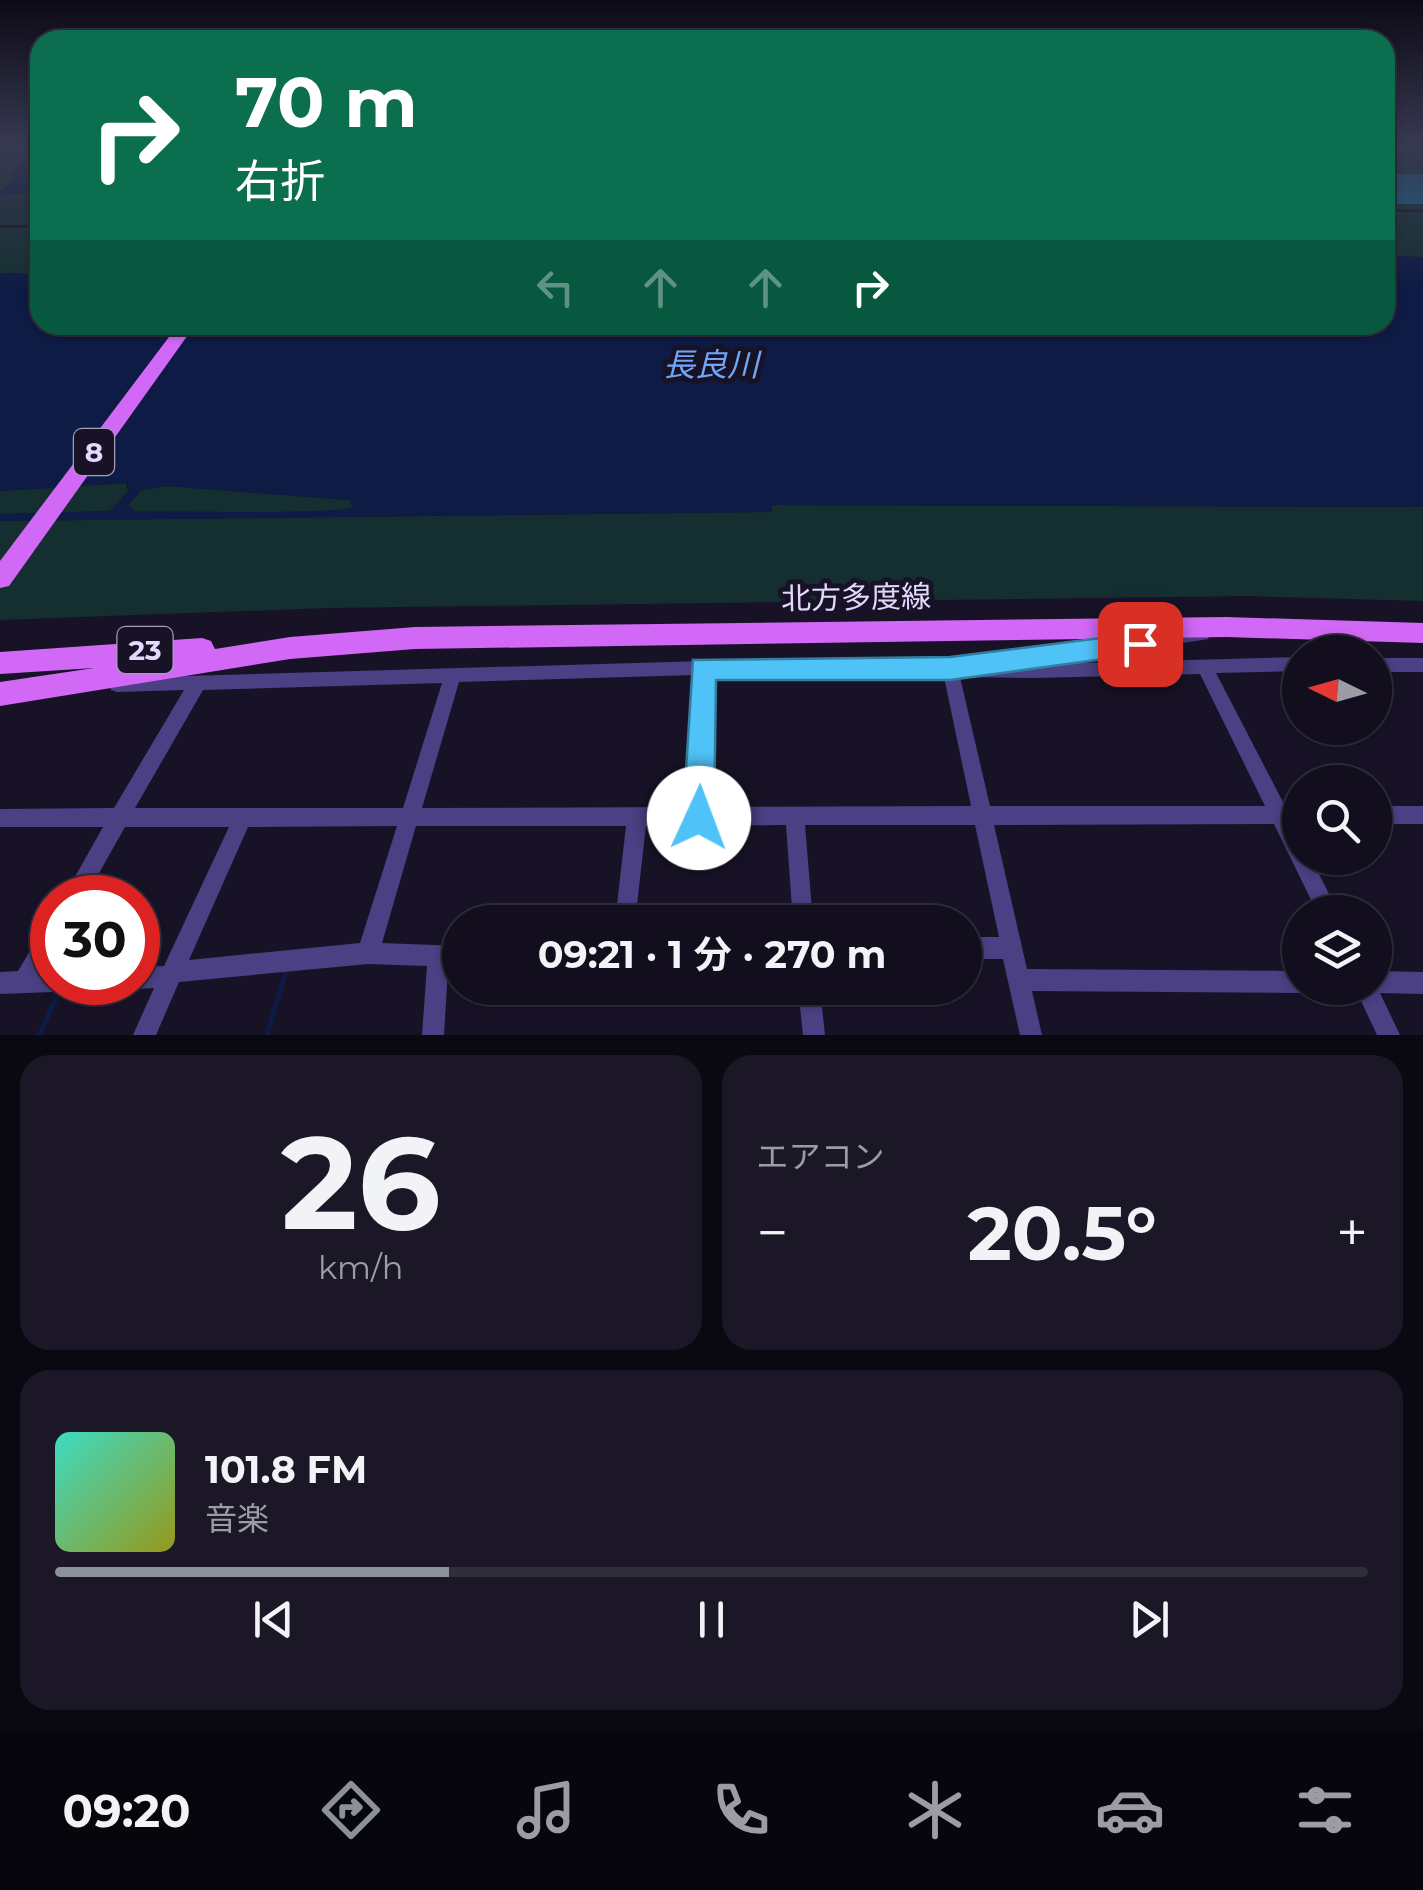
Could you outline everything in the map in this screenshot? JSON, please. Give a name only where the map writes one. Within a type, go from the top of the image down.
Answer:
[{"type":"main road","name":"8","points":[[0,579],[180,335]]},
{"type":"main road","name":"北方多度線","points":[[290,648],[416,638],[1227,626],[1423,633]]},
{"type":"main road","name":"23","points":[[0,663],[122,651],[290,648]]},
{"type":"main road","points":[[0,694],[290,648]]},
{"type":"street","points":[[950,668],[1194,636],[1227,626]]},
{"type":"street","points":[[0,703],[118,684],[453,674],[703,668],[1206,670],[1282,665]]},
{"type":"street","points":[[1392,665],[1423,665]]},
{"type":"street","points":[[699,818],[703,668]]},
{"type":"street","points":[[950,668],[1031,1035]]},
{"type":"street","points":[[1206,670],[1282,801]]},
{"type":"street","points":[[368,953],[453,674]]},
{"type":"street","points":[[86,875],[197,684]]},
{"type":"street","points":[[0,818],[1282,815]]},
{"type":"street","points":[[1392,815],[1423,815]]},
{"type":"street","points":[[627,905],[637,817]]},
{"type":"street","points":[[144,1035],[242,819]]},
{"type":"street","points":[[795,819],[802,905]]},
{"type":"street","points":[[982,948],[1012,948]]},
{"type":"street","points":[[160,975],[368,953],[442,958]]},
{"type":"street","points":[[24,982],[30,971]]},
{"type":"street","points":[[1019,980],[1282,982]]},
{"type":"street","points":[[0,983],[30,982]]},
{"type":"street","points":[[1392,982],[1423,982]]},
{"type":"street","points":[[434,1035],[442,994]]},
{"type":"street","points":[[811,1005],[814,1035]]},
{"type":"street","points":[[1375,1005],[1390,1035]]},
{"type":"green space","points":[[1395,191],[1423,191],[1423,209],[1395,209]]},
{"type":"green space","points":[[30,193],[30,225],[0,225],[0,195]]},
{"type":"green space","points":[[1395,212],[1423,212],[1423,257],[1395,256]]},
{"type":"green space","points":[[30,227],[30,274],[0,273],[0,228]]},
{"type":"green space","points":[[126,483],[128,493],[110,511],[0,514],[0,491]]},
{"type":"green space","points":[[167,486],[349,500],[353,507],[288,512],[136,512],[128,506],[141,490]]},
{"type":"green space","points":[[771,505],[1423,507],[1423,601],[1248,596],[326,608],[0,620],[0,521],[771,512]]},
{"type":"water","points":[[4,191],[30,191],[30,193],[0,195]]},
{"type":"water","name":"長良川","points":[[1395,256],[1423,257],[1423,507],[772,505],[772,512],[0,521],[0,514],[110,511],[130,489],[126,483],[0,491],[0,273],[30,274],[30,335],[1395,335]],"holes":[[[167,486],[349,500],[353,507],[319,511],[136,512],[128,506],[141,490]]]},
{"type":"waterway","points":[[267,1035],[286,971]]},
{"type":"waterway","points":[[39,1035],[53,1005]]},
{"type":"route","points":[[699,818],[703,668],[987,666],[1140,644]]}]
